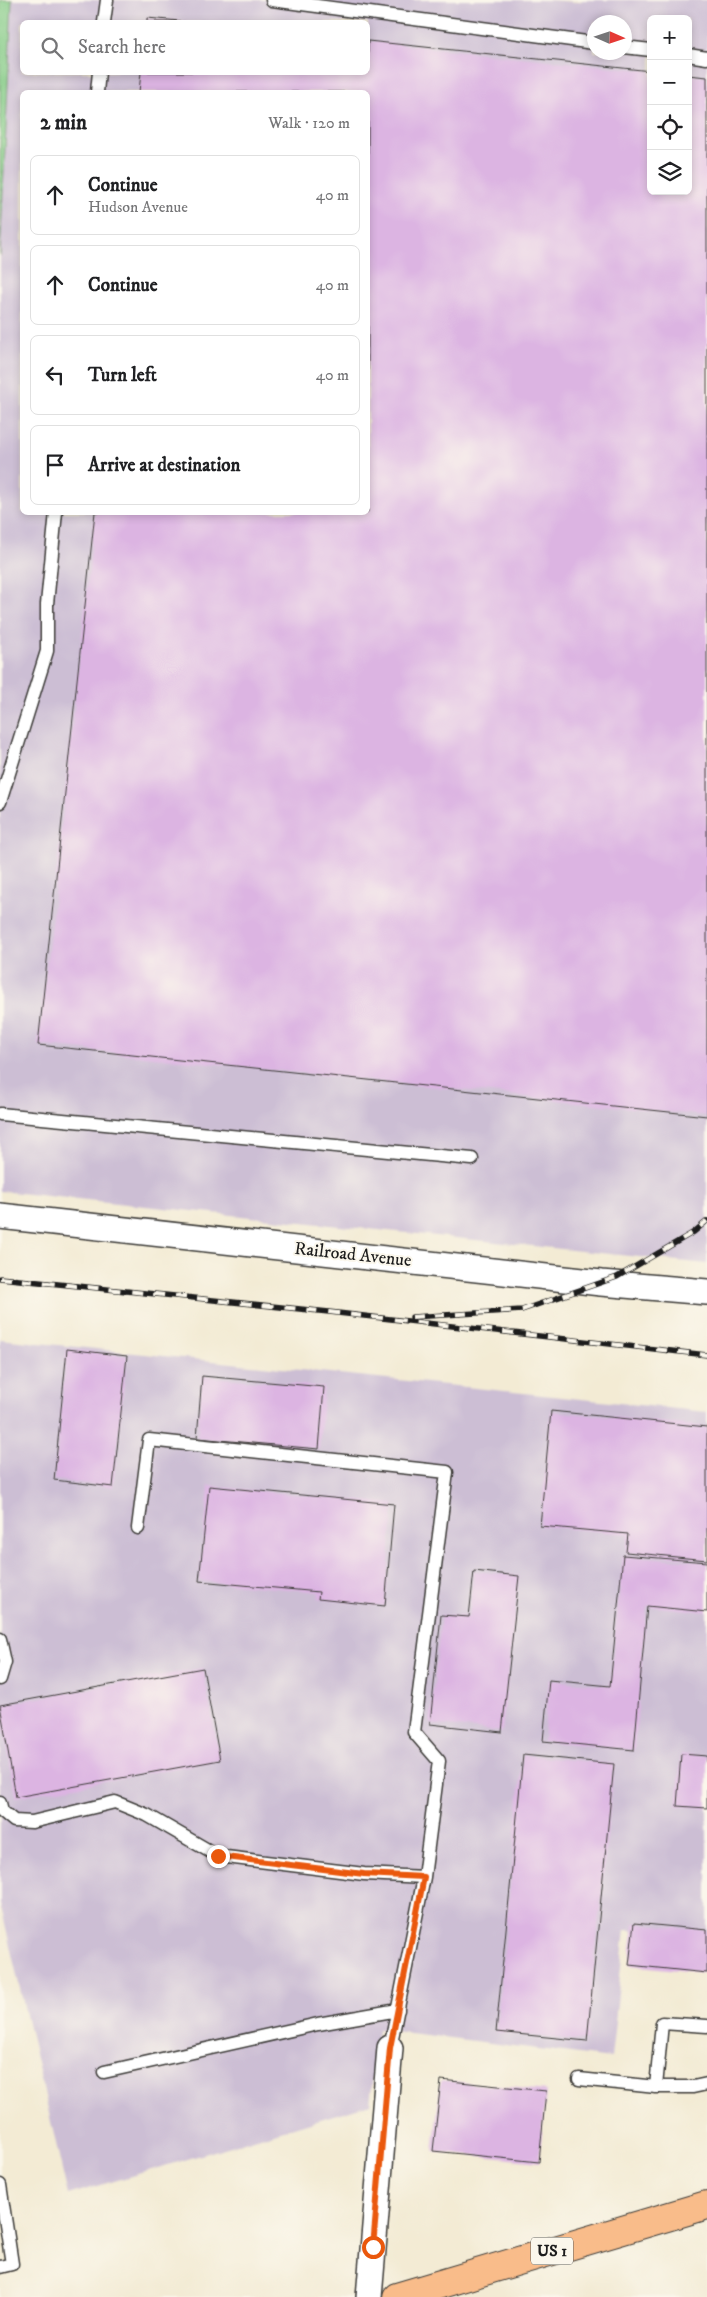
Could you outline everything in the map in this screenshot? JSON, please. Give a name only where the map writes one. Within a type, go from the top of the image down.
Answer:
[{"type":"main road","name":"US 1","points":[[397,2297],[707,2205]]},
{"type":"street","name":"Railroad Avenue","points":[[0,1216],[591,1282],[707,1292]]},
{"type":"street","points":[[369,2297],[390,2048]]},
{"type":"lane","points":[[104,20],[107,0]]},
{"type":"lane","points":[[272,0],[587,42]]},
{"type":"lane","points":[[632,48],[647,50]]},
{"type":"lane","points":[[692,56],[707,58]]},
{"type":"lane","points":[[97,90],[99,75]]},
{"type":"lane","points":[[0,802],[47,651],[46,604],[56,515]]},
{"type":"lane","points":[[0,1114],[472,1159]]},
{"type":"lane","points":[[138,1528],[149,1440],[447,1472],[414,1732],[439,1761],[424,1877],[390,2048]]},
{"type":"lane","points":[[0,1640],[5,1662],[0,1679]]},
{"type":"lane","points":[[0,1803],[2,1811],[14,1821],[32,1822],[115,1802],[147,1815],[218,1856],[364,1874],[424,1877]]},
{"type":"lane","points":[[104,2072],[318,2024],[398,2010]]},
{"type":"lane","points":[[656,2087],[662,2023],[707,2026]]},
{"type":"lane","points":[[579,2079],[656,2087],[693,2087],[707,2084]]},
{"type":"lane","points":[[0,2185],[6,2265]]},
{"type":"shaded area","points":[[12,0],[547,0],[578,2],[583,0],[707,0],[707,1264],[0,1191],[0,256]]},
{"type":"shaded area","points":[[0,1339],[707,1412],[707,1938],[625,1930],[611,2058],[378,2029],[370,2104],[68,2195],[0,1903]]},
{"type":"green space","points":[[0,0],[12,0],[0,256]]},
{"type":"building","points":[[147,18],[169,20],[147,20]]},
{"type":"building","points":[[370,41],[647,71],[647,195],[692,195],[692,75],[707,77],[707,1116],[38,1045],[95,515],[370,515],[370,90],[139,90],[141,75],[370,75]]},
{"type":"building","points":[[67,1349],[127,1356],[113,1487],[54,1480]]},
{"type":"building","points":[[202,1376],[324,1387],[319,1449],[197,1438]]},
{"type":"building","points":[[551,1411],[707,1427],[707,1560],[626,1552],[628,1534],[540,1526]]},
{"type":"building","points":[[209,1486],[394,1504],[385,1606],[318,1599],[319,1592],[199,1581]]},
{"type":"building","points":[[623,1555],[707,1562],[707,1612],[647,1606],[634,1750],[543,1741],[549,1680],[610,1686]]},
{"type":"building","points":[[474,1571],[519,1576],[502,1732],[430,1724],[441,1615],[469,1617]]},
{"type":"building","points":[[203,1668],[220,1760],[16,1797],[0,1705]]},
{"type":"building","points":[[681,1754],[707,1756],[707,1808],[677,1806]]},
{"type":"building","points":[[523,1755],[614,1764],[587,2041],[496,2032]]},
{"type":"building","points":[[634,1923],[707,1930],[707,1973],[629,1965]]},
{"type":"building","points":[[441,2080],[546,2091],[539,2162],[433,2151]]},
{"type":"railway","points":[[412,1317],[522,1310],[617,1277],[694,1232],[707,1221]]},
{"type":"railway","points":[[0,1278],[329,1312],[707,1355]]},
{"type":"route","points":[[218,1856],[364,1874],[424,1877],[390,2048],[373,2247]]}]
